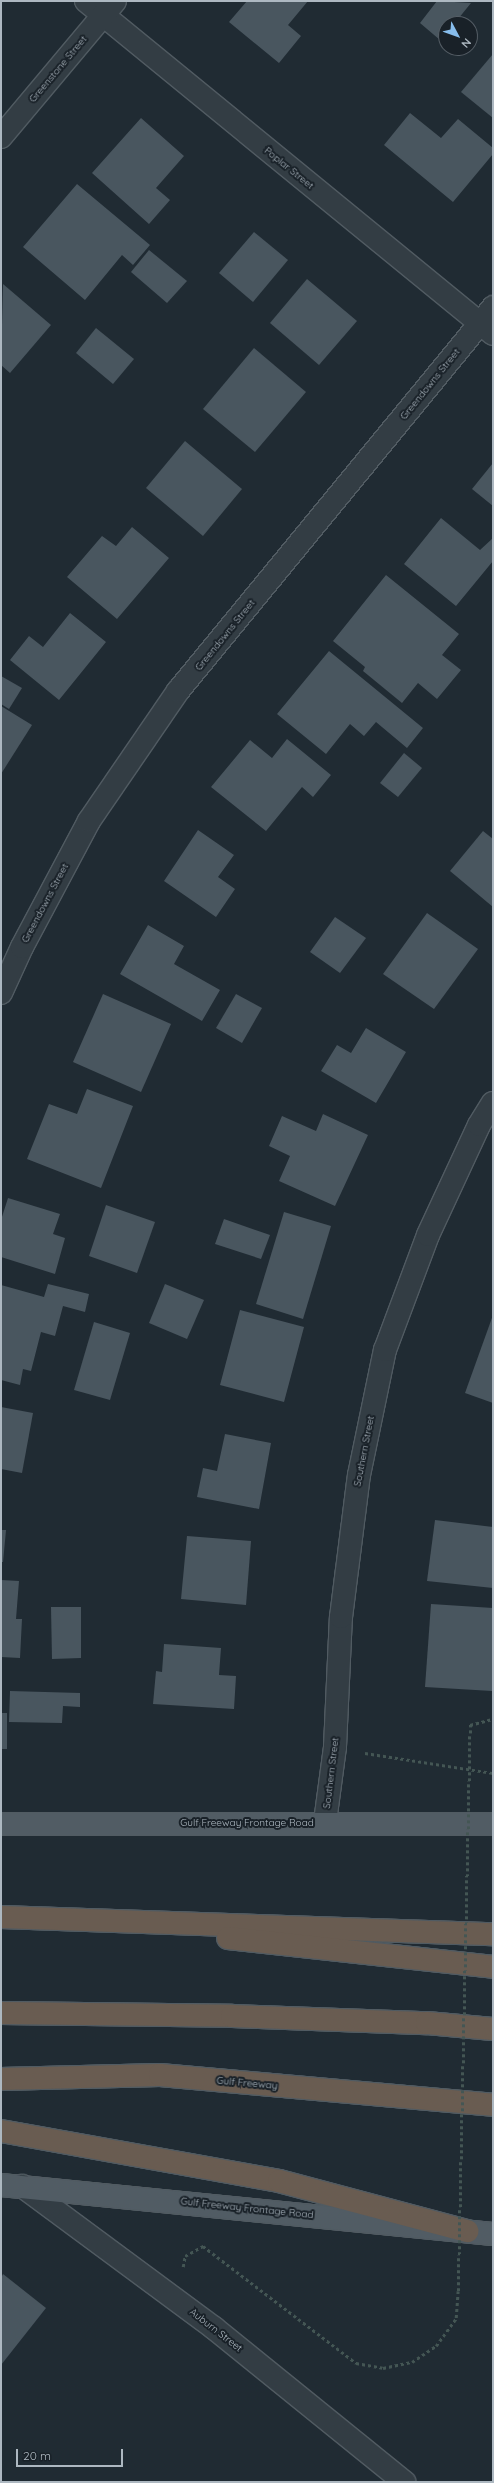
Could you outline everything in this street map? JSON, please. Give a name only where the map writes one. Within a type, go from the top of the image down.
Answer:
[{"type":"highway","points":[[1,1917],[493,1934]]},
{"type":"highway","points":[[55,1919],[493,1967]]},
{"type":"highway","points":[[1,2013],[232,2016],[427,2023],[493,2029]]},
{"type":"highway","name":"Gulf Freeway","points":[[1,2079],[160,2075],[493,2105]]},
{"type":"highway","points":[[1,2130],[279,2181],[467,2231]]},
{"type":"main road","name":"Gulf Freeway Frontage Road","points":[[1,1824],[325,1822],[493,1824]]},
{"type":"main road","name":"Gulf Freeway Frontage Road","points":[[11,2185],[493,2234]]},
{"type":"street","name":"Poplar Street","points":[[86,1],[109,8],[488,321]]},
{"type":"street","name":"Greenstone Street","points":[[1,136],[109,8]]},
{"type":"street","name":"Greendowns Street","points":[[1,993],[22,947],[89,821],[178,691],[488,321]]},
{"type":"street","name":"Southern Street","points":[[325,1822],[335,1747],[341,1617],[359,1475],[385,1350],[428,1235],[479,1125],[493,1103]]},
{"type":"street","name":"Auburn Street","points":[[11,2185],[186,2307],[404,2482]]},
{"type":"path","points":[[186,2307],[180,2277],[185,2256],[203,2246],[356,2363],[383,2368],[412,2362],[436,2346],[456,2318],[458,2291],[470,1725],[493,1719]]},
{"type":"path","points":[[335,1747],[396,1760],[493,1773]]},
{"type":"building","points":[[247,1],[308,1],[288,25],[301,36],[279,63],[229,22]]},
{"type":"building","points":[[437,1],[471,3],[460,16],[438,16],[438,38],[420,23]]},
{"type":"building","points":[[493,54],[493,118],[461,92]]},
{"type":"building","points":[[410,113],[441,138],[458,119],[493,148],[493,154],[453,202],[384,145]]},
{"type":"building","points":[[141,118],[184,156],[156,188],[170,200],[149,224],[92,173]]},
{"type":"building","points":[[77,184],[150,245],[133,265],[122,255],[85,300],[23,247]]},
{"type":"building","points":[[254,232],[288,260],[253,302],[219,273]]},
{"type":"building","points":[[149,250],[187,281],[167,303],[131,272]]},
{"type":"building","points":[[307,279],[357,321],[319,365],[270,323]]},
{"type":"building","points":[[3,284],[51,325],[10,373],[1,365]]},
{"type":"building","points":[[96,328],[134,359],[113,384],[76,353]]},
{"type":"building","points":[[254,348],[306,392],[255,452],[203,409]]},
{"type":"building","points":[[185,441],[242,489],[203,536],[146,488]]},
{"type":"building","points":[[493,463],[493,506],[472,489]]},
{"type":"building","points":[[441,518],[480,550],[493,538],[493,561],[456,606],[404,564]]},
{"type":"building","points":[[132,527],[169,558],[117,619],[67,577],[102,536],[116,546]]},
{"type":"building","points":[[386,575],[459,634],[442,655],[461,670],[437,699],[418,683],[402,703],[363,671],[365,667],[333,641]]},
{"type":"building","points":[[70,613],[106,642],[59,700],[10,660],[29,636],[43,647]]},
{"type":"building","points":[[329,651],[423,728],[407,748],[376,722],[364,736],[350,724],[326,754],[277,714]]},
{"type":"building","points":[[1,676],[22,688],[9,709],[1,704]]},
{"type":"building","points":[[1,706],[32,725],[1,774]]},
{"type":"building","points":[[287,739],[331,775],[313,797],[302,787],[266,831],[211,787],[250,740],[272,758]]},
{"type":"building","points":[[404,753],[422,768],[398,797],[380,783]]},
{"type":"building","points":[[198,830],[234,855],[218,877],[235,889],[216,917],[164,881]]},
{"type":"building","points":[[483,831],[493,839],[493,907],[450,871]]},
{"type":"building","points":[[427,913],[478,949],[434,1009],[383,974]]},
{"type":"building","points":[[335,917],[366,938],[340,973],[310,952]]},
{"type":"building","points":[[148,925],[184,946],[174,964],[220,990],[202,1021],[120,974]]},
{"type":"building","points":[[103,994],[171,1024],[141,1092],[73,1062]]},
{"type":"building","points":[[236,994],[262,1008],[242,1043],[216,1028]]},
{"type":"building","points":[[366,1028],[406,1052],[376,1103],[321,1071],[337,1045],[351,1053]]},
{"type":"building","points":[[87,1089],[133,1106],[101,1188],[27,1159],[49,1104],[77,1114]]},
{"type":"building","points":[[323,1114],[368,1135],[335,1206],[279,1181],[290,1156],[269,1146],[282,1116],[316,1131]]},
{"type":"building","points":[[8,1198],[60,1214],[53,1234],[65,1238],[55,1274],[1,1257],[1,1220]]},
{"type":"building","points":[[106,1205],[155,1222],[137,1273],[89,1256]]},
{"type":"building","points":[[284,1212],[331,1226],[303,1319],[256,1304]]},
{"type":"building","points":[[224,1219],[270,1235],[261,1259],[215,1244]]},
{"type":"building","points":[[48,1284],[89,1294],[85,1312],[63,1306],[55,1336],[41,1332],[31,1371],[23,1369],[20,1385],[1,1380],[1,1285],[44,1297]]},
{"type":"building","points":[[165,1284],[204,1300],[187,1339],[149,1323]]},
{"type":"building","points":[[240,1310],[304,1327],[284,1402],[220,1385]]},
{"type":"building","points":[[493,1315],[493,1403],[465,1393]]},
{"type":"building","points":[[94,1322],[130,1333],[110,1400],[74,1390]]},
{"type":"building","points":[[1,1407],[33,1413],[22,1473],[1,1469]]},
{"type":"building","points":[[225,1434],[271,1443],[259,1509],[197,1497],[203,1468],[217,1471]]},
{"type":"building","points":[[435,1520],[493,1527],[493,1588],[427,1581]]},
{"type":"building","points":[[1,1530],[6,1530],[3,1562],[1,1562]]},
{"type":"building","points":[[187,1536],[251,1541],[246,1605],[181,1599]]},
{"type":"building","points":[[1,1580],[19,1581],[16,1619],[22,1619],[20,1658],[1,1657]]},
{"type":"building","points":[[431,1604],[493,1608],[492,1691],[425,1687]]},
{"type":"building","points":[[51,1607],[81,1607],[81,1658],[52,1659]]},
{"type":"building","points":[[164,1644],[221,1648],[219,1675],[236,1676],[234,1709],[153,1704],[156,1671],[162,1672]]},
{"type":"building","points":[[10,1691],[80,1693],[80,1707],[63,1706],[62,1723],[9,1722]]},
{"type":"building","points":[[1,1713],[7,1713],[7,1749],[1,1749]]},
{"type":"building","points":[[3,2274],[46,2308],[1,2365],[1,2278]]}]
